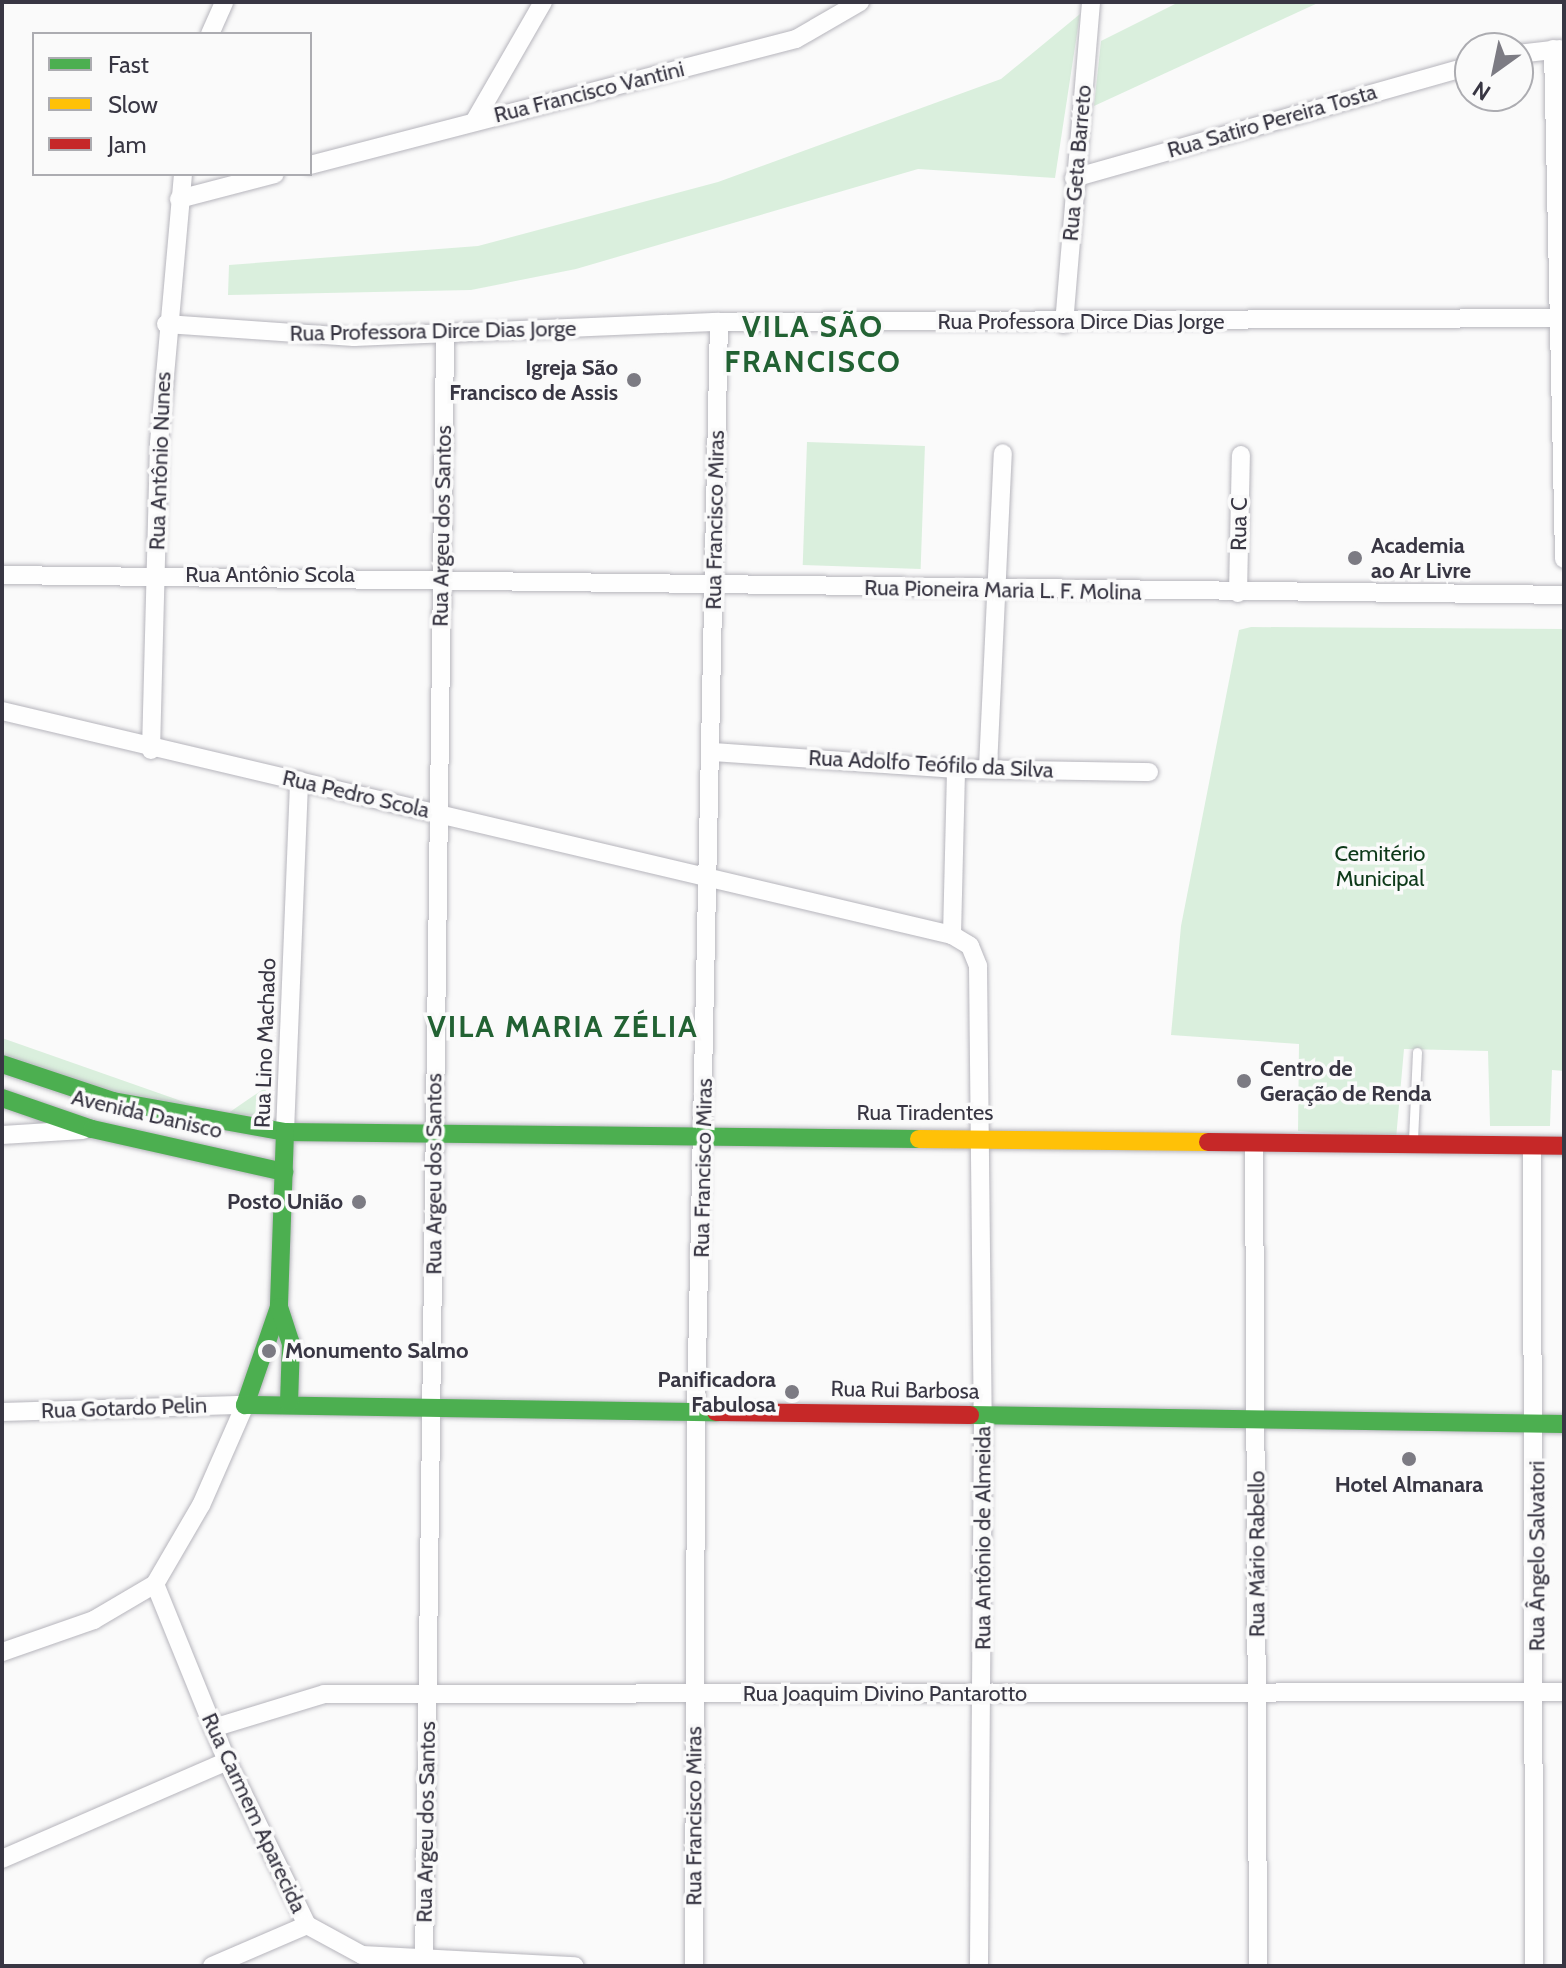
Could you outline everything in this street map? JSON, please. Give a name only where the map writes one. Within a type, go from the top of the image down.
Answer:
[{"type":"main road","name":"Avenida Danisco","points":[[2,1064],[113,1101],[285,1132]]},
{"type":"main road","name":"Avenida Danisco","points":[[2,1098],[92,1129],[284,1172]]},
{"type":"main road","name":"Rua Tiradentes","points":[[285,1132],[975,1136],[1254,1143],[1413,1141],[1564,1146]]},
{"type":"main road","name":"Rua Lino Machado","points":[[245,1405],[279,1307],[285,1132]]},
{"type":"main road","name":"Rua Lino Machado","points":[[279,1307],[291,1343],[289,1403]]},
{"type":"main road","name":"Rua Rui Barbosa","points":[[245,1405],[289,1403],[1258,1422],[1564,1424]]},
{"type":"street","points":[[211,32],[224,2]]},
{"type":"street","points":[[474,122],[543,2]]},
{"type":"street","name":"Rua Francisco Vantini","points":[[312,164],[796,39],[860,2]]},
{"type":"street","name":"Rua Geta Barreto","points":[[1064,324],[1091,2]]},
{"type":"street","points":[[1534,52],[1558,49],[1564,559]]},
{"type":"street","name":"Rua Satiro Pereira Tosta","points":[[1074,178],[1454,71]]},
{"type":"street","name":"Rua Antônio Nunes","points":[[151,750],[166,324],[183,176]]},
{"type":"street","points":[[179,199],[267,176]]},
{"type":"street","name":"Rua Professora Dirce Dias Jorge","points":[[166,324],[302,336],[445,334],[719,322],[1064,324],[1561,318]]},
{"type":"street","name":"Rua Francisco Miras","points":[[694,1966],[696,1410],[713,752],[719,322]]},
{"type":"street","name":"Rua Argeu dos Santos","points":[[423,1964],[433,1406],[445,334]]},
{"type":"street","points":[[988,767],[1003,453]]},
{"type":"street","name":"Rua C","points":[[1238,593],[1241,455]]},
{"type":"street","name":"Rua Antônio Scola","points":[[2,575],[441,576]]},
{"type":"street","name":"Rua Pioneira Maria L. F. Molina","points":[[441,576],[714,581],[996,593],[1564,595]]},
{"type":"street","name":"Rua Pedro Scola","points":[[2,711],[151,750],[299,780],[952,935]]},
{"type":"street","name":"Rua Adolfo Teófilo da Silva","points":[[713,752],[956,769],[988,767],[1149,772]]},
{"type":"street","points":[[952,935],[956,769]]},
{"type":"street","name":"Rua Lino Machado","points":[[285,1132],[299,780]]},
{"type":"street","name":"Rua Antônio de Almeida","points":[[952,935],[970,946],[978,966],[975,1136],[983,1416],[979,1966]]},
{"type":"street","points":[[2,1135],[92,1129]]},
{"type":"street","name":"Rua Mário Rabello","points":[[1254,1143],[1258,1422],[1258,1966]]},
{"type":"street","name":"Rua Ângelo Salvatori","points":[[1532,1146],[1537,1424],[1534,1966]]},
{"type":"street","name":"Rua Lino Machado","points":[[2,1652],[94,1620],[155,1584],[201,1505],[245,1405]]},
{"type":"street","name":"Rua Gotardo Pelin","points":[[2,1412],[245,1405]]},
{"type":"street","name":"Rua Carmem Aparecida","points":[[155,1584],[227,1761],[307,1925],[362,1955],[423,1964],[575,1966]]},
{"type":"street","name":"Rua Joaquim Divino Pantarotto","points":[[213,1728],[293,1699],[428,1694],[1564,1692]]},
{"type":"street","points":[[2,1859],[227,1761]]},
{"type":"street","points":[[212,1966],[307,1925]]},
{"type":"lane","points":[[1413,1141],[1417,1052]]},
{"type":"green space","points":[[1179,2],[1320,2],[1094,106],[1101,41]]},
{"type":"green space","points":[[1080,14],[1055,178],[918,169],[576,269],[471,290],[228,295],[229,265],[478,246],[718,182],[1001,79]]},
{"type":"green space","points":[[807,442],[925,446],[921,569],[803,565]]},
{"type":"green space","name":"Cemitério Municipal","points":[[1251,627],[1564,629],[1564,1071],[1552,1070],[1550,1126],[1490,1126],[1488,1051],[1404,1049],[1396,1139],[1298,1131],[1299,1044],[1171,1035],[1181,926],[1239,630]]},
{"type":"green space","points":[[2,1038],[224,1116],[155,1105],[2,1056]]},
{"type":"green space","points":[[272,1083],[254,1115],[224,1116]]},
{"type":"traffic: fast","points":[[2,1064],[113,1101],[285,1132],[919,1139]]},
{"type":"traffic: fast","points":[[2,1098],[92,1129],[284,1172]]},
{"type":"traffic: fast","points":[[285,1132],[279,1307],[245,1405],[716,1412]]},
{"type":"traffic: fast","points":[[279,1307],[291,1343],[289,1403]]},
{"type":"traffic: fast","points":[[970,1415],[1564,1424]]},
{"type":"traffic: slow","points":[[919,1139],[1208,1142]]},
{"type":"traffic: jam","points":[[1208,1142],[1564,1146]]},
{"type":"traffic: jam","points":[[716,1412],[970,1415]]},
{"type":"place","name":"Igreja São Francisco de Assis","points":[[634,380]]},
{"type":"place","name":"Academia ao Ar Livre","points":[[1355,558]]},
{"type":"place","name":"Centro de Geração de Renda","points":[[1244,1081]]},
{"type":"place","name":"Posto União","points":[[359,1202]]},
{"type":"place","name":"Monumento Salmo","points":[[269,1351]]},
{"type":"place","name":"Panificadora Fabulosa","points":[[792,1392]]},
{"type":"place","name":"Hotel Almanara","points":[[1409,1459]]},
{"type":"district","name":"VILA SÃO FRANCISCO","points":[[813,344]]},
{"type":"district","name":"VILA MARIA ZÉLIA","points":[[563,1027]]}]
